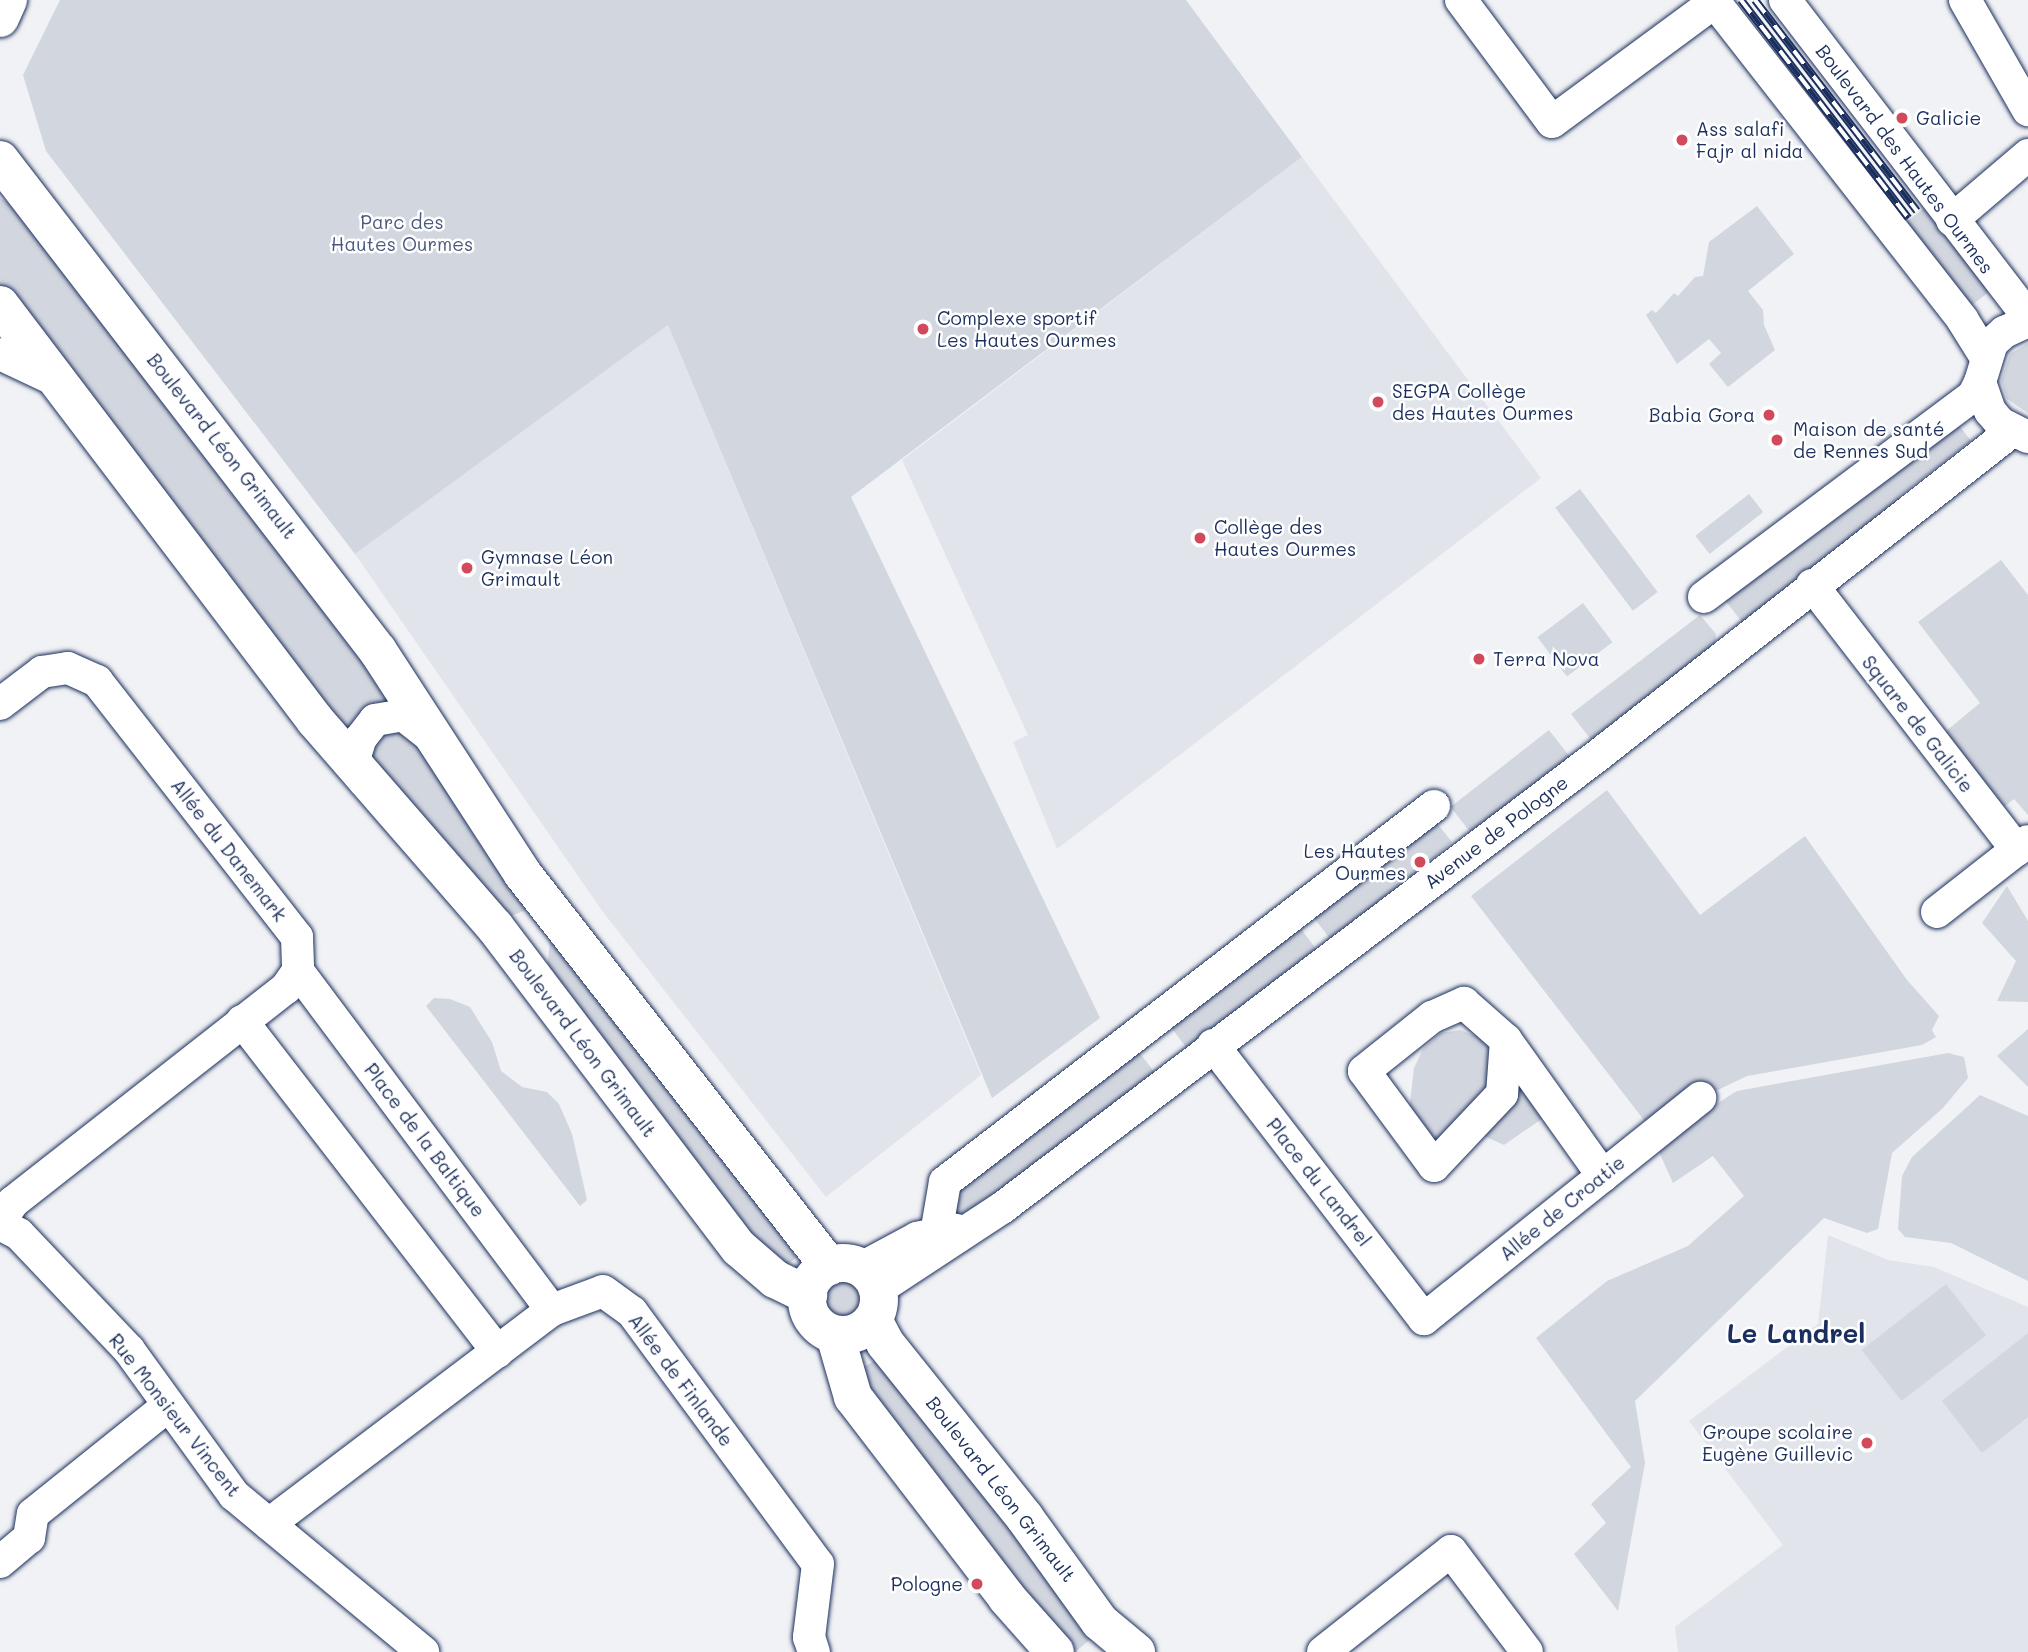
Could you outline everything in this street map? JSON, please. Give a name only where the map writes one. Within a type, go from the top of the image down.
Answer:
[{"type":"main road","points":[[0,18],[8,0]]},
{"type":"main road","name":"Boulevard Léon Grimault","points":[[0,160],[362,630],[537,893],[850,1288],[885,1343],[1025,1518],[1100,1622],[1136,1652]]},
{"type":"main road","points":[[0,184],[47,220]]},
{"type":"main road","name":"Boulevard Léon Grimault","points":[[0,305],[64,384],[364,781],[495,927],[739,1248],[786,1287],[850,1288]]},
{"type":"main road","points":[[850,1288],[814,1320],[835,1335],[843,1374],[853,1396],[1007,1598],[1055,1652]]},
{"type":"street","points":[[1461,0],[1552,122],[1714,1],[1962,319],[1983,369],[1990,411],[2020,434]]},
{"type":"street","name":"Boulevard des Hautes Ourmes","points":[[1785,0],[2028,319]]},
{"type":"street","points":[[1965,0],[2028,110]]},
{"type":"street","points":[[1952,220],[2028,155]]},
{"type":"street","points":[[1704,597],[1973,396],[1983,369],[2004,332],[2028,319]]},
{"type":"street","points":[[0,354],[64,384]]},
{"type":"street","name":"Avenue de Pologne","points":[[850,1288],[974,1227],[1596,757],[1812,585],[2020,434]]},
{"type":"street","name":"Square de Galicie","points":[[1812,585],[2022,846]]},
{"type":"street","name":"Allée du Danemark","points":[[0,704],[42,672],[68,668],[97,681],[297,937],[298,971]]},
{"type":"street","name":"Boulevard Léon Grimault","points":[[364,781],[355,756],[361,738],[375,720],[403,715],[434,739]]},
{"type":"street","points":[[936,1234],[945,1182],[1434,806]]},
{"type":"street","points":[[1937,912],[2022,846]]},
{"type":"street","points":[[0,1223],[13,1202],[286,988],[298,971]]},
{"type":"street","name":"Place de la Baltique","points":[[298,971],[552,1310]]},
{"type":"street","points":[[1506,1040],[1502,1094],[1434,1166],[1364,1071],[1432,1017],[1464,1003],[1506,1040],[1603,1175]]},
{"type":"street","points":[[242,1021],[498,1352]]},
{"type":"street","name":"Place du Landrel","points":[[1213,1045],[1424,1319]]},
{"type":"street","name":"Allée de Croatie","points":[[1424,1319],[1700,1098]]},
{"type":"street","name":"Rue Monsieur Vincent","points":[[0,1223],[19,1234],[129,1350],[234,1495],[423,1652]]},
{"type":"street","name":"Avenue de Pologne","points":[[850,1288],[905,1244],[936,1234],[974,1227]]},
{"type":"street","name":"Allée de Finlande","points":[[269,1524],[552,1310],[603,1292],[632,1312],[818,1564],[809,1637],[814,1652]]},
{"type":"street","points":[[0,1562],[29,1538],[33,1514],[168,1406]]},
{"type":"street","points":[[1323,1652],[1451,1551],[1527,1652]]},
{"type":"shaded area","name":"Collège des Hautes Ourmes","points":[[1302,157],[1541,478],[1057,849],[1013,742],[1028,735],[902,460]]},
{"type":"shaded area","points":[[668,325],[981,1075],[826,1197],[603,912],[355,554]]},
{"type":"shaded area","name":"Groupe scolaire Eugène Guillevic","points":[[1828,1235],[1888,1260],[1934,1267],[2028,1307],[2028,1652],[1678,1652],[1675,1627],[1783,1545],[1689,1421],[1818,1324]]},
{"type":"green space","name":"Parc des Hautes Ourmes","points":[[60,0],[1186,0],[1302,157],[851,497],[1100,1018],[992,1098],[668,325],[355,554],[46,151],[23,75]]},
{"type":"green space","points":[[0,198],[37,222],[406,707],[347,742],[0,294]]},
{"type":"green space","points":[[1928,205],[1993,289],[1964,311],[1899,228]]},
{"type":"green space","points":[[1757,206],[1794,254],[1748,291],[1763,310],[1764,325],[1775,350],[1728,387],[1709,364],[1721,353],[1709,339],[1677,364],[1646,315],[1652,310],[1656,313],[1674,293],[1678,296],[1695,277],[1703,276],[1709,242]]},
{"type":"green space","points":[[2028,343],[2028,413],[2007,399],[2001,381],[2010,354]]},
{"type":"green space","points":[[1955,420],[1971,441],[1898,497],[1904,505],[1746,627],[1724,599]]},
{"type":"green space","points":[[1580,489],[1658,592],[1633,611],[1555,508]]},
{"type":"green space","points":[[1749,494],[1763,512],[1710,554],[1695,536]]},
{"type":"green space","points":[[2001,560],[2028,595],[2028,815],[2014,799],[1999,811],[1939,737],[1980,703],[1918,622]]},
{"type":"green space","points":[[1583,603],[1612,642],[1567,676],[1537,637]]},
{"type":"green space","points":[[1700,615],[1716,634],[1715,648],[1593,742],[1571,714]]},
{"type":"green space","points":[[406,723],[535,907],[499,920],[367,761],[368,742]]},
{"type":"green space","points":[[1549,730],[1572,759],[1473,836],[1450,807]]},
{"type":"green space","points":[[1607,790],[1700,915],[1805,836],[1907,980],[1939,1016],[1932,1030],[1936,1037],[1922,1045],[1747,1076],[1647,1124],[1471,896]]},
{"type":"green space","points":[[1436,822],[1452,842],[1334,944],[1311,914]]},
{"type":"green space","points":[[2007,886],[2028,921],[2028,1002],[1997,1001],[2016,961],[1982,923]]},
{"type":"green space","points":[[552,925],[797,1257],[779,1271],[546,976]]},
{"type":"green space","points":[[1298,925],[1321,955],[1191,1053],[1168,1023]]},
{"type":"green space","points":[[434,998],[450,999],[470,1007],[492,1042],[501,1071],[522,1087],[547,1092],[559,1104],[572,1134],[587,1200],[580,1206],[426,1006]]},
{"type":"green space","points":[[2028,1029],[2028,1087],[1997,1056]]},
{"type":"green space","points":[[1460,1030],[1481,1038],[1546,1116],[1504,1145],[1473,1131],[1442,1150],[1409,1111],[1414,1068],[1423,1049],[1441,1033]]},
{"type":"green space","points":[[1135,1047],[1159,1078],[996,1203],[942,1219],[949,1193]]},
{"type":"green space","points":[[1948,1053],[1964,1057],[1968,1078],[1943,1108],[1892,1153],[1878,1229],[1867,1233],[1824,1218],[1635,1401],[1645,1463],[1618,1611],[1574,1554],[1606,1523],[1591,1504],[1631,1467],[1536,1338],[1607,1281],[1688,1246],[1744,1196],[1713,1156],[1673,1183],[1655,1143],[1737,1091]]},
{"type":"green space","points":[[1980,1095],[2028,1116],[2028,1281],[1951,1243],[1905,1237],[1898,1229],[1902,1176],[1912,1157]]},
{"type":"green space","points":[[845,1280],[858,1286],[864,1299],[858,1312],[845,1318],[832,1312],[826,1299],[832,1286]]},
{"type":"green space","points":[[1946,1284],[1986,1335],[1902,1401],[1862,1350]]},
{"type":"green space","points":[[2028,1333],[2028,1417],[1982,1453],[1942,1401]]},
{"type":"green space","points":[[882,1357],[1092,1638],[1075,1652],[1065,1652],[896,1440],[860,1369]]},
{"type":"railway","points":[[1741,0],[1908,218]]},
{"type":"railway","points":[[1755,0],[1917,211]]},
{"type":"place","name":"Galicie","points":[[1902,118]]},
{"type":"place","name":"Ass salafi Fajr al nida","points":[[1682,140]]},
{"type":"place","name":"Complexe sportif Les Hautes Ourmes","points":[[923,329]]},
{"type":"place","name":"SEGPA Collège des Hautes Ourmes","points":[[1378,402]]},
{"type":"place","name":"Babia Gora","points":[[1769,415]]},
{"type":"place","name":"Maison de santé de Rennes Sud","points":[[1777,440]]},
{"type":"place","name":"Collège des Hautes Ourmes","points":[[1200,538]]},
{"type":"place","name":"Gymnase Léon Grimault","points":[[467,568]]},
{"type":"place","name":"Terra Nova","points":[[1479,659]]},
{"type":"place","name":"Les Hautes Ourmes","points":[[1420,862]]},
{"type":"place","name":"Groupe scolaire Eugène Guillevic","points":[[1867,1443]]},
{"type":"place","name":"Pologne","points":[[977,1584]]},
{"type":"district","name":"Le Landrel","points":[[1796,1334]]}]
